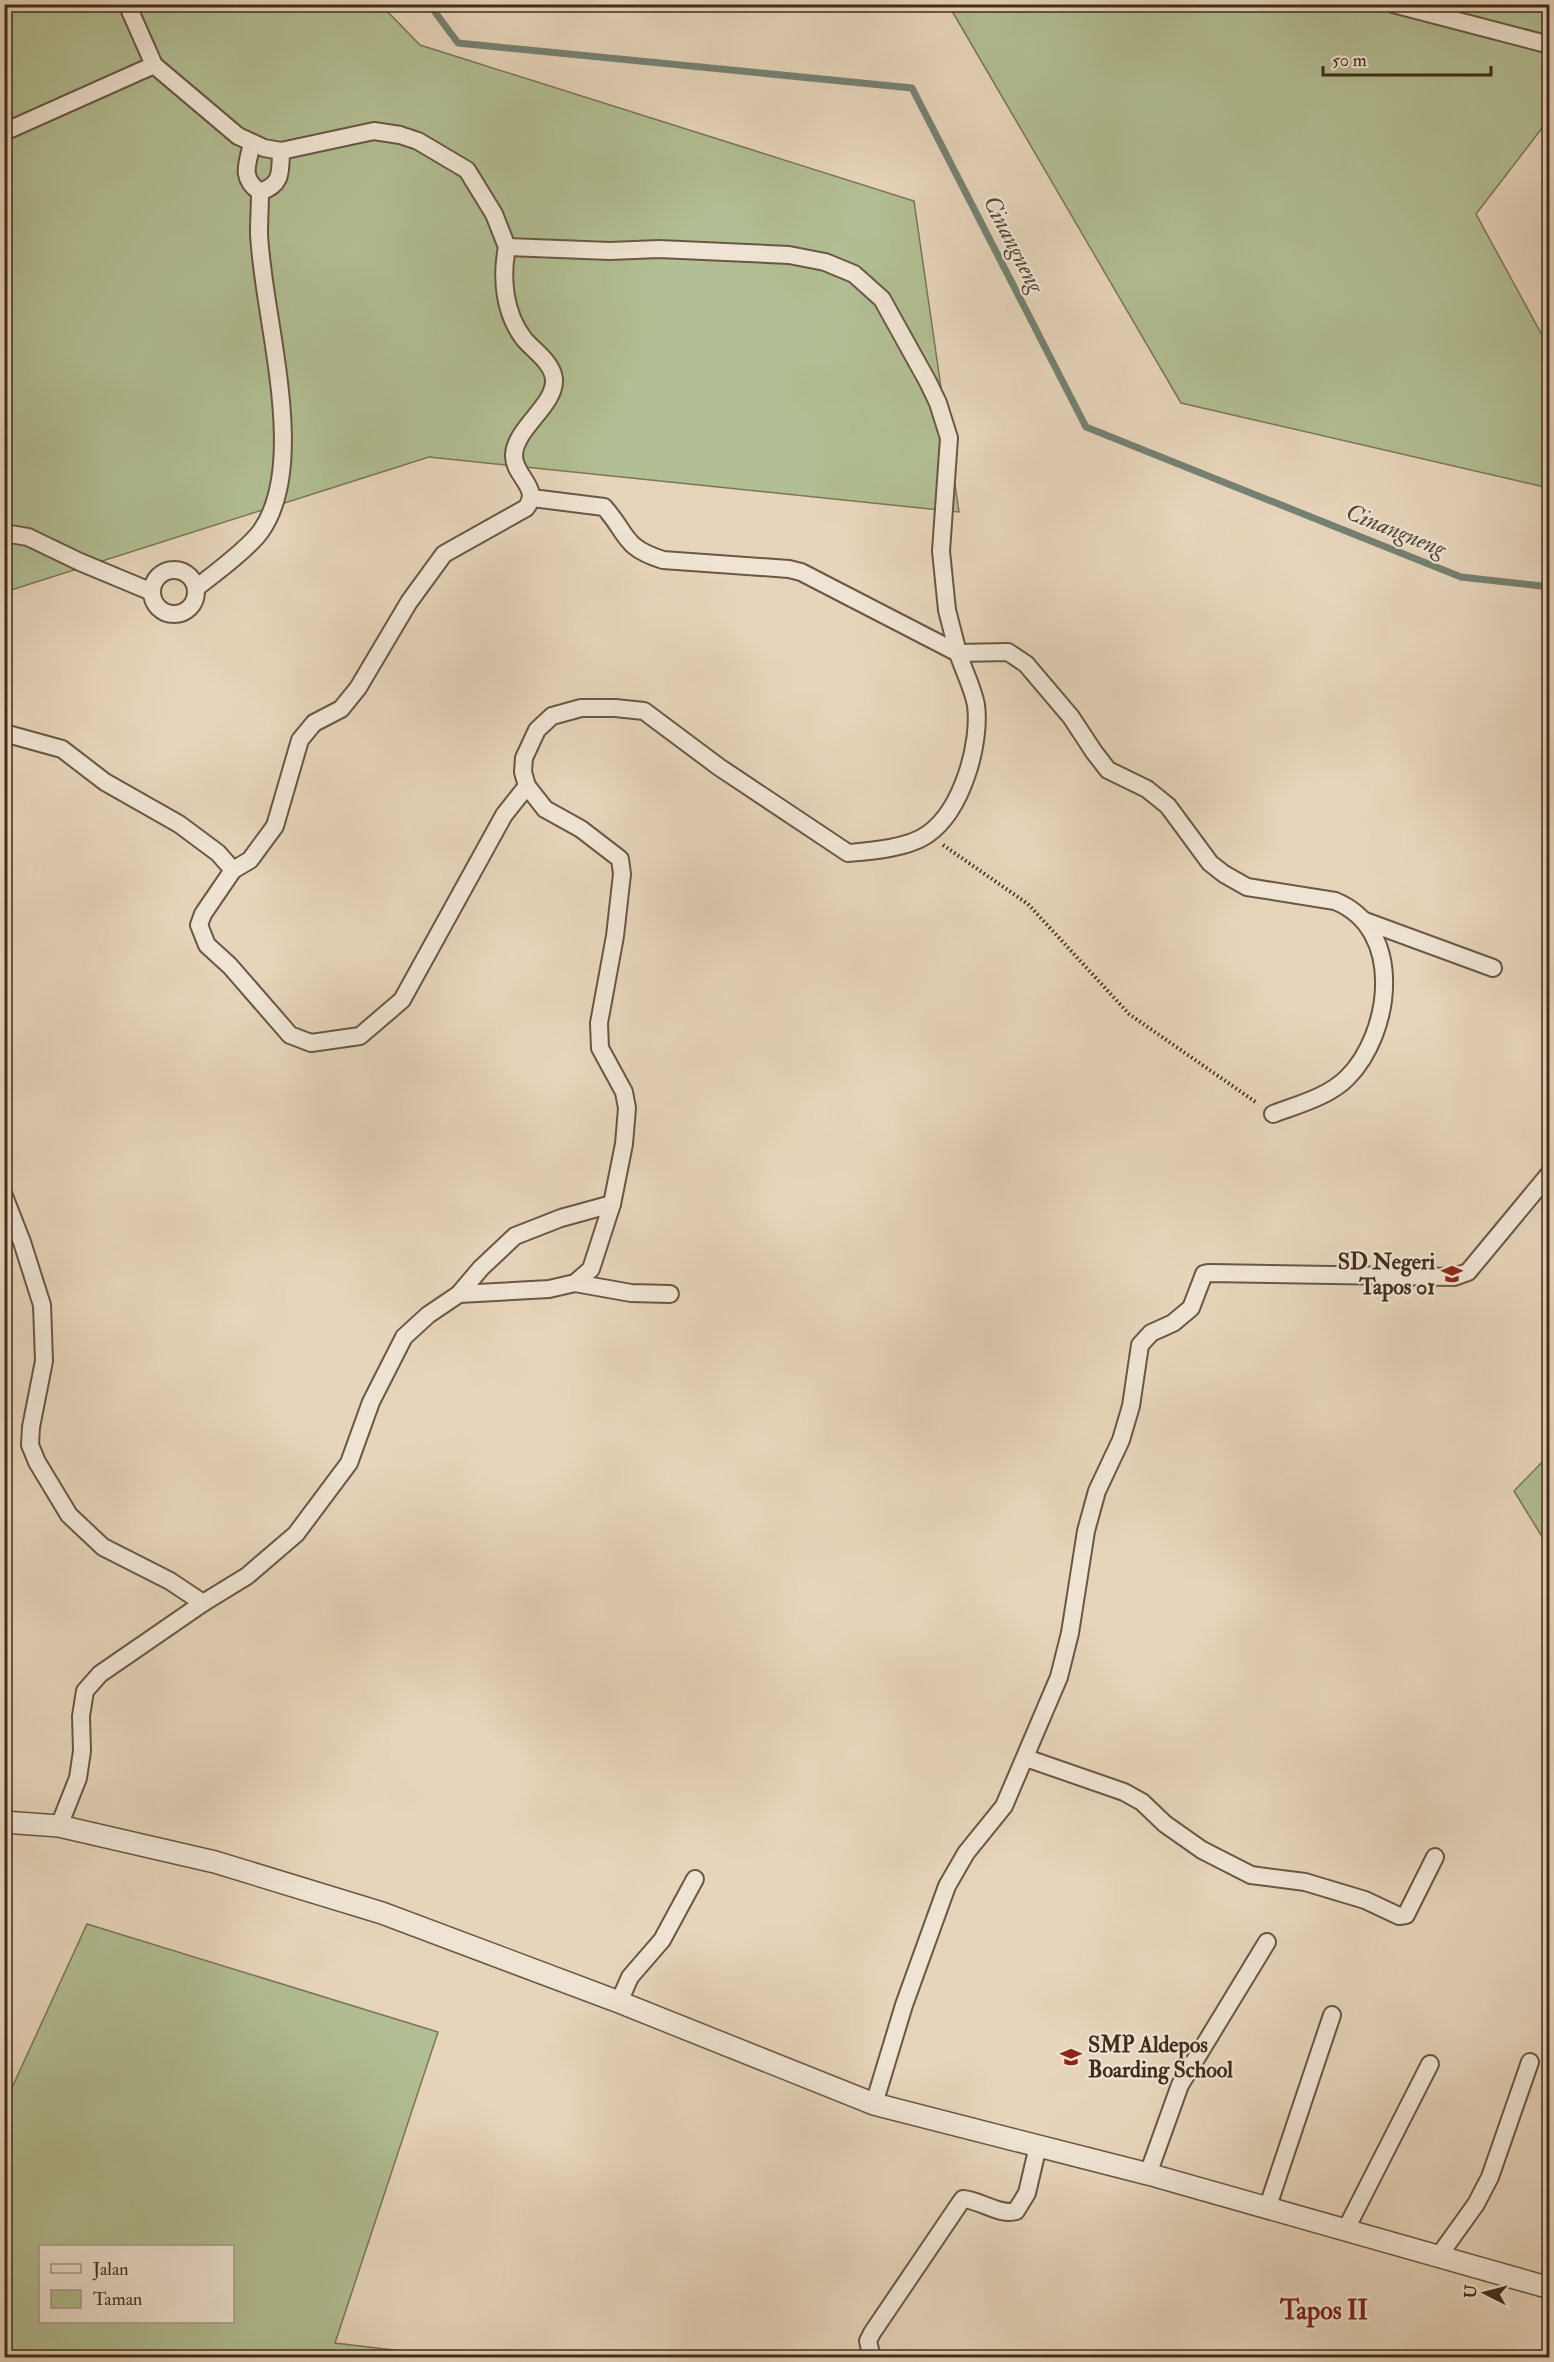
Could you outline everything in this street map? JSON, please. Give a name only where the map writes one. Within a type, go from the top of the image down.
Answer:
[{"type":"street","points":[[128,4],[154,65],[238,136],[252,144],[281,151],[374,131],[400,135],[418,141],[468,170],[494,214],[507,247],[504,263],[504,288],[510,311],[523,338],[545,360],[554,377],[552,391],[515,447],[516,465],[531,490],[532,498],[526,508],[444,555],[409,602],[358,688],[340,709],[314,723],[300,740],[275,826],[250,860],[233,870],[203,914],[199,926],[207,945],[230,966],[290,1035],[311,1043],[360,1036],[402,1000],[504,815],[527,786]]},
{"type":"street","points":[[1393,4],[1550,45]]},
{"type":"street","points":[[4,132],[154,65]]},
{"type":"street","points":[[196,588],[223,567],[261,531],[280,490],[284,436],[259,234],[260,192],[248,181],[246,173],[252,144]]},
{"type":"street","points":[[260,192],[271,188],[277,182],[280,174],[281,151]]},
{"type":"street","points":[[507,247],[610,251],[659,249],[789,255],[825,262],[854,274],[882,299],[939,403],[949,438],[940,551],[947,610],[958,653],[976,704],[976,745],[961,790],[946,815],[928,834],[899,846],[848,853],[719,767],[645,711],[581,708],[552,716],[537,730],[524,758],[523,772],[527,786],[545,809],[580,829],[620,859],[622,874],[615,936],[599,1023],[600,1048],[624,1092],[627,1108],[624,1144],[612,1204],[591,1269],[575,1283]]},
{"type":"street","points":[[532,498],[604,507],[627,542],[663,560],[801,572],[958,653],[1008,652],[1026,664],[1071,717],[1108,770],[1147,789],[1168,806],[1210,862],[1224,874],[1247,887],[1335,901],[1349,906],[1365,921],[1377,942],[1383,973],[1383,997],[1379,1022],[1372,1042],[1361,1062],[1346,1079],[1331,1090],[1273,1114]]},
{"type":"street","points":[[4,532],[28,537],[152,592]]},
{"type":"street","points":[[168,570],[186,573],[196,588],[191,605],[176,614],[167,613],[159,608],[152,592],[154,582],[168,570]]},
{"type":"street","points":[[4,733],[62,749],[105,782],[179,824],[218,853],[233,870]]},
{"type":"street","points":[[1365,921],[1493,968]]},
{"type":"street","points":[[874,2104],[904,2005],[947,1887],[966,1853],[1004,1806],[1059,1677],[1070,1633],[1086,1531],[1097,1491],[1121,1440],[1131,1406],[1140,1345],[1151,1333],[1173,1323],[1191,1308],[1204,1274],[1208,1273],[1454,1277],[1468,1272],[1550,1173]]},
{"type":"street","points":[[4,1196],[22,1242],[42,1305],[44,1361],[30,1445],[37,1462],[69,1515],[103,1547],[170,1581],[203,1603]]},
{"type":"street","points":[[59,1826],[78,1778],[82,1751],[81,1716],[85,1692],[100,1674],[203,1603],[248,1576],[296,1534],[349,1463],[371,1402],[404,1336],[428,1315],[459,1294],[481,1268],[514,1236],[561,1218],[612,1204]]},
{"type":"street","points":[[459,1294],[549,1289],[575,1283],[631,1293],[670,1294]]},
{"type":"street","points":[[1026,1758],[1124,1792],[1142,1802],[1165,1824],[1202,1850],[1251,1875],[1305,1882],[1335,1890],[1365,1900],[1399,1916],[1406,1915],[1436,1857]]},
{"type":"street","points":[[4,1822],[59,1826],[215,1862],[382,1914],[619,2002],[874,2104],[1148,2174],[1550,2288]]},
{"type":"street","points":[[619,2002],[630,1977],[662,1940],[695,1879]]},
{"type":"street","points":[[1148,2174],[1180,2085],[1267,1942]]},
{"type":"street","points":[[1267,2209],[1332,2014]]},
{"type":"street","points":[[1438,2257],[1476,2204],[1490,2177],[1530,2062]]},
{"type":"street","points":[[1345,2231],[1430,2064]]},
{"type":"street","points":[[872,2358],[868,2341],[872,2333],[963,2199],[971,2199],[1008,2213],[1016,2211],[1027,2193],[1038,2146]]},
{"type":"path","points":[[928,834],[1028,904],[1129,1014],[1273,1114]]},
{"type":"green space","points":[[5,5],[381,5],[420,45],[914,201],[959,512],[429,457],[5,592]]},
{"type":"green space","points":[[923,5],[1549,5],[1549,119],[1476,214],[1549,348],[1549,488],[1181,403],[952,11]]},
{"type":"green space","points":[[1549,1455],[1549,1548],[1514,1491]]},
{"type":"green space","points":[[87,1924],[438,2032],[335,2343],[453,2357],[5,2357],[5,2103]]},
{"type":"waterway","name":"Cinangneng","points":[[429,4],[458,43],[912,88],[1086,427],[1461,577],[1550,587]]},
{"type":"place","name":"SD Negeri Tapos 01","points":[[1452,1274]]},
{"type":"place","name":"SMP Aldepos Boarding School","points":[[1071,2057]]},
{"type":"district","name":"Tapos II","points":[[1324,2310]]}]
